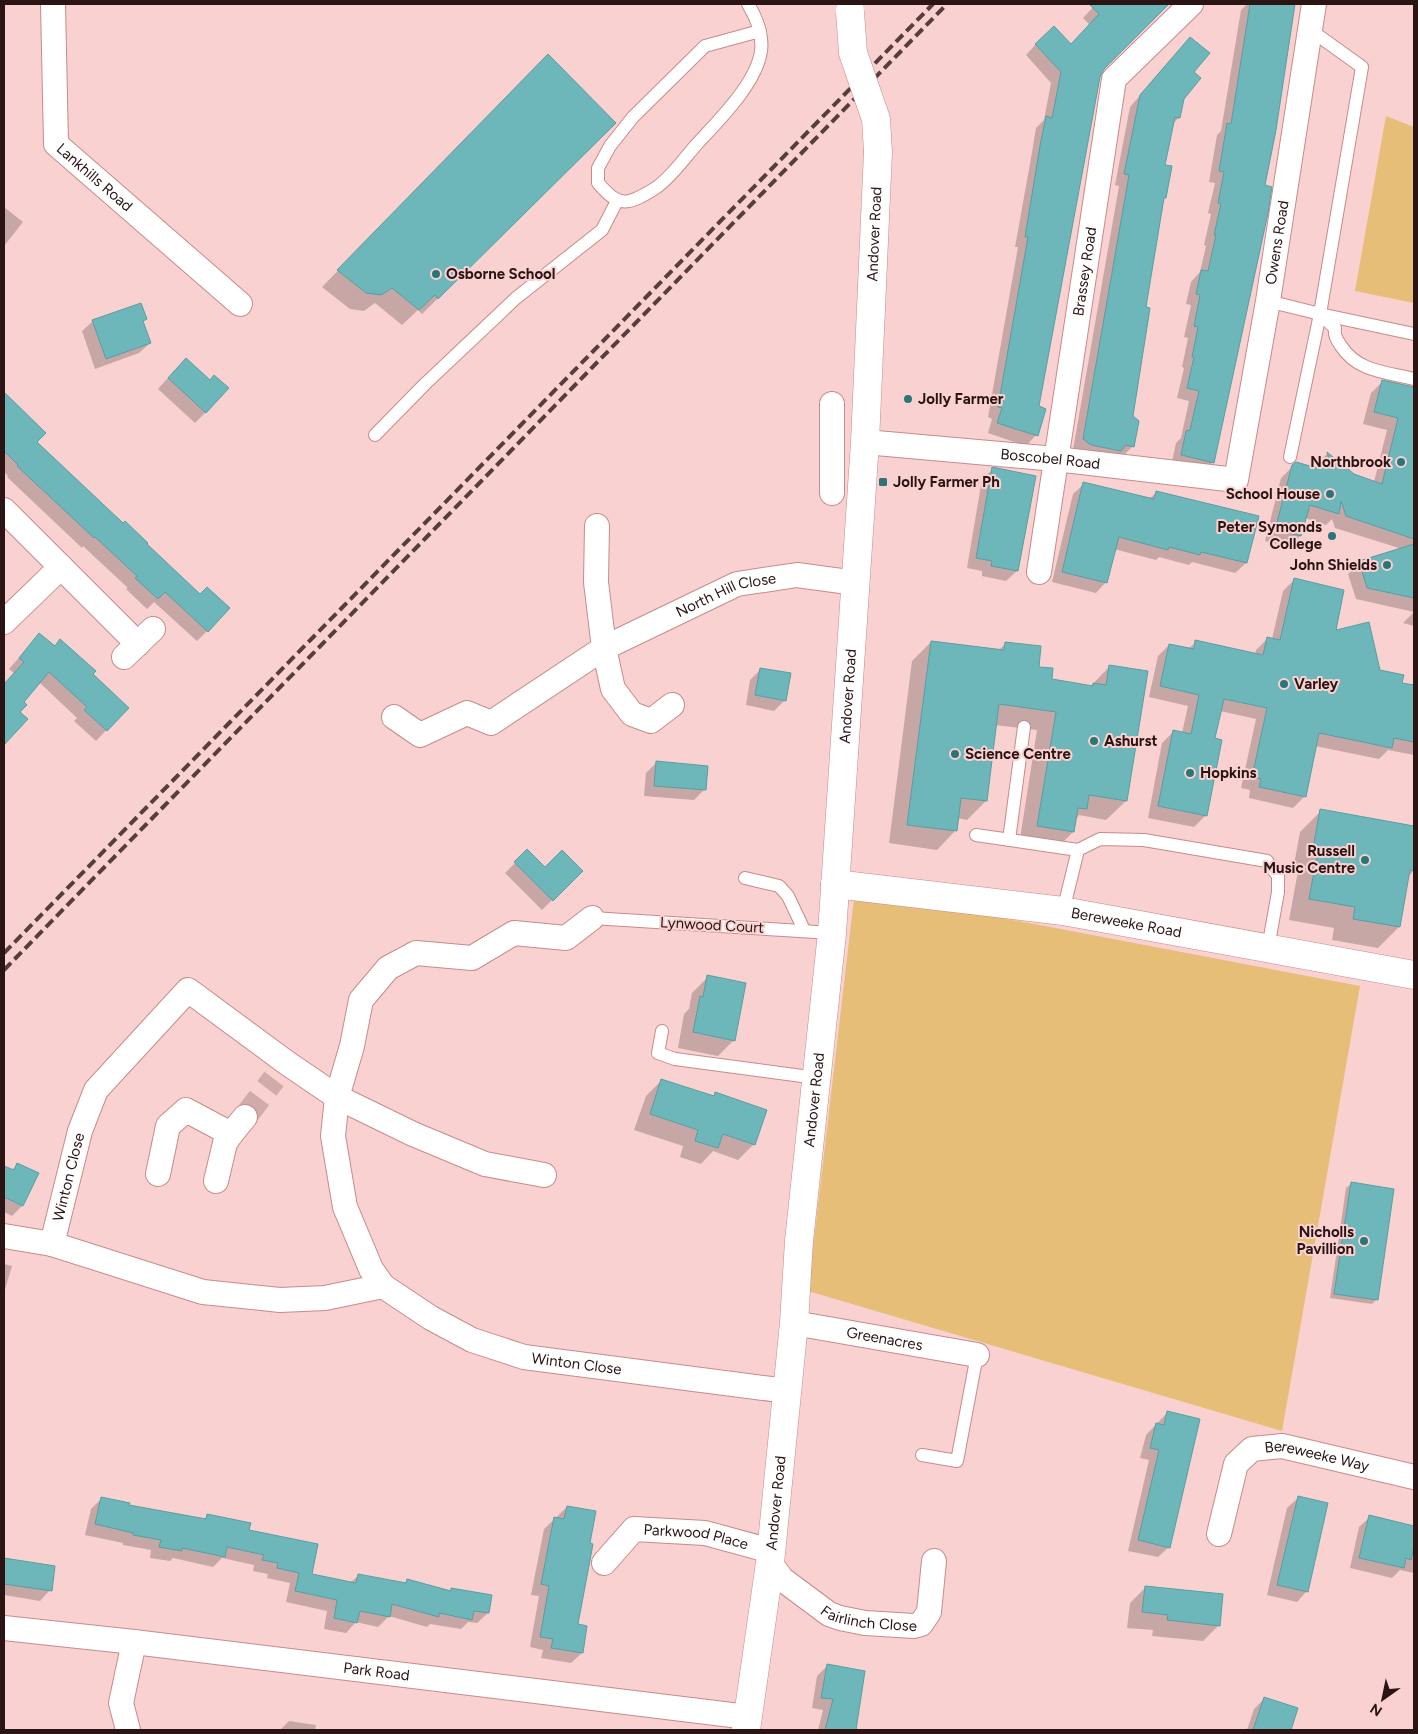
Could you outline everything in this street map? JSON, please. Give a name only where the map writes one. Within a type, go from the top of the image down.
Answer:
[{"type":"main road","name":"Andover Road","points":[[747,1724],[771,1557],[794,1323],[799,1241],[832,933],[865,442],[878,152],[876,120],[853,53],[850,8]]},
{"type":"main road","name":"Bereweeke Road","points":[[835,884],[1063,911],[1414,975]]},
{"type":"street","name":"Lankhills Road","points":[[53,4],[56,144],[240,304]]},
{"type":"street","name":"Brassey Road","points":[[1039,572],[1114,79],[1191,4]]},
{"type":"street","name":"Owens Road","points":[[1236,480],[1268,301],[1308,29],[1314,4]]},
{"type":"street","points":[[832,404],[832,492]]},
{"type":"street","name":"Boscobel Road","points":[[865,442],[1056,459],[1236,480]]},
{"type":"street","points":[[832,465],[863,469]]},
{"type":"street","points":[[4,510],[138,643]]},
{"type":"street","points":[[597,526],[596,582],[604,648],[613,689],[632,714],[651,721],[672,705]]},
{"type":"street","points":[[4,622],[61,567]]},
{"type":"street","name":"North Hill Close","points":[[394,717],[420,735],[467,713],[492,723],[604,648],[737,584],[796,575],[856,584]]},
{"type":"street","points":[[337,1097],[352,1046],[361,1000],[388,968],[416,953],[472,958],[514,933],[566,938],[592,918]]},
{"type":"street","name":"Winton Close","points":[[52,1244],[80,1131],[96,1090],[188,990],[280,1071],[413,1134],[485,1164],[544,1176]]},
{"type":"street","name":"Winton Close","points":[[337,1097],[333,1136],[345,1208],[371,1269],[383,1286],[431,1318],[472,1340],[524,1357],[787,1391]]},
{"type":"street","points":[[158,1174],[168,1126],[186,1110],[238,1126],[225,1143],[216,1181]]},
{"type":"street","points":[[4,1236],[52,1244],[203,1292],[280,1300],[325,1298],[383,1286]]},
{"type":"street","name":"Greenacres","points":[[794,1323],[977,1355]]},
{"type":"street","name":"Bereweeke Way","points":[[1219,1534],[1236,1464],[1252,1448],[1282,1446],[1414,1477]]},
{"type":"street","name":"Parkwood Place","points":[[604,1563],[634,1529],[705,1534],[771,1557]]},
{"type":"street","name":"Fairlinch Close","points":[[771,1557],[782,1579],[829,1614],[840,1618],[866,1622],[914,1626],[921,1624],[929,1612],[934,1560]]},
{"type":"street","name":"Park Road","points":[[4,1628],[134,1642],[747,1724]]},
{"type":"street","points":[[128,1730],[121,1703],[134,1642]]},
{"type":"lane","points":[[748,4],[760,32],[761,51],[756,68],[736,99],[682,162],[657,187],[629,201],[617,201],[607,194],[598,183],[598,168],[610,146],[633,117],[704,46],[760,32]]},
{"type":"lane","points":[[1290,457],[1320,314],[1362,67],[1308,29]]},
{"type":"lane","points":[[375,435],[425,384],[516,298],[602,230],[617,201]]},
{"type":"lane","points":[[1268,301],[1414,334]]},
{"type":"lane","points":[[1320,314],[1335,328],[1334,334],[1348,355],[1365,368],[1414,378]]},
{"type":"lane","points":[[1009,840],[1024,727]]},
{"type":"lane","points":[[976,835],[1078,850],[1100,838],[1144,840],[1267,861],[1278,876],[1278,892],[1268,948]]},
{"type":"lane","points":[[1063,911],[1078,850]]},
{"type":"lane","points":[[745,878],[779,886],[788,896],[804,930]]},
{"type":"lane","name":"Lynwood Court","points":[[592,918],[832,933]]},
{"type":"lane","points":[[662,1031],[658,1053],[675,1059],[817,1078]]},
{"type":"lane","points":[[922,1455],[957,1462],[977,1355]]},
{"type":"shaded area","points":[[1386,116],[1414,127],[1414,303],[1355,291]]},
{"type":"shaded area","points":[[855,890],[1360,986],[1282,1431],[808,1291]]},
{"type":"building","points":[[1089,4],[1169,4],[1104,69],[1100,77],[1039,406],[1046,409],[1038,436],[997,423],[1002,408],[998,407],[1028,237],[1025,237],[1040,146],[1046,116],[1052,118],[1061,72],[1035,44],[1054,26],[1071,44],[1099,14]]},
{"type":"building","points":[[1250,4],[1295,4],[1276,130],[1265,185],[1272,187],[1268,213],[1214,463],[1181,455],[1186,431],[1190,430],[1199,391],[1187,388],[1198,327],[1194,326],[1200,295],[1196,294],[1201,270],[1208,271],[1216,235],[1214,235],[1221,204],[1218,203],[1224,172],[1219,171],[1227,123],[1231,124]]},
{"type":"building","points":[[1190,37],[1210,53],[1194,72],[1201,78],[1184,99],[1180,118],[1175,117],[1165,165],[1172,166],[1166,198],[1164,198],[1146,307],[1150,308],[1133,416],[1139,421],[1134,447],[1126,445],[1121,451],[1091,445],[1083,439],[1129,175],[1124,174],[1140,95]]},
{"type":"building","points":[[548,54],[616,123],[438,299],[435,295],[419,310],[392,288],[381,295],[366,293],[337,270]]},
{"type":"building","points":[[141,303],[147,319],[143,321],[151,343],[106,359],[92,320]]},
{"type":"building","points":[[186,358],[210,380],[214,375],[229,388],[206,413],[168,378]]},
{"type":"building","points":[[1382,380],[1414,387],[1414,539],[1346,516],[1341,501],[1339,514],[1310,505],[1301,536],[1275,530],[1292,465],[1296,462],[1317,468],[1321,461],[1330,463],[1327,452],[1354,474],[1382,484],[1398,418],[1374,412]]},
{"type":"building","points":[[4,392],[46,433],[37,442],[123,523],[125,521],[200,594],[207,587],[230,608],[208,632],[165,592],[158,599],[135,578],[137,576],[17,466],[4,451]]},
{"type":"building","points":[[992,467],[1036,476],[1018,571],[991,566],[992,561],[976,558]]},
{"type":"building","points":[[1083,482],[1154,499],[1156,491],[1259,516],[1247,563],[1201,552],[1200,555],[1169,547],[1168,550],[1119,537],[1107,583],[1062,572]]},
{"type":"building","name":"John Shields","points":[[1414,544],[1414,598],[1367,588],[1359,561]]},
{"type":"building","name":"Varley","points":[[1294,578],[1344,590],[1336,630],[1369,622],[1380,670],[1404,675],[1402,683],[1414,685],[1414,742],[1394,738],[1392,748],[1319,733],[1306,797],[1259,787],[1261,779],[1252,777],[1267,708],[1224,699],[1215,738],[1222,740],[1207,816],[1158,806],[1173,730],[1191,734],[1199,695],[1160,686],[1169,644],[1194,649],[1195,640],[1263,655],[1267,637],[1280,640]]},
{"type":"building","points":[[39,633],[55,646],[60,639],[96,671],[93,674],[129,708],[107,731],[84,710],[87,707],[49,672],[24,702],[27,705],[20,712],[28,719],[4,745],[4,684],[24,662],[19,658]]},
{"type":"building","points":[[931,641],[1004,650],[1005,642],[1041,646],[1039,667],[1053,668],[1052,679],[1093,686],[1093,683],[1106,685],[1109,665],[1148,671],[1127,801],[1089,795],[1087,809],[1078,808],[1074,832],[1037,826],[1056,712],[999,704],[987,801],[961,798],[957,831],[907,825]]},
{"type":"building","points":[[760,668],[791,673],[786,701],[755,695]]},
{"type":"building","points":[[656,761],[708,766],[706,790],[654,786]]},
{"type":"building","name":"Russell Music Centre","points":[[1320,809],[1414,826],[1414,870],[1410,870],[1400,927],[1353,919],[1355,907],[1309,899],[1318,850],[1313,849]]},
{"type":"building","points":[[527,849],[545,867],[562,850],[583,871],[553,901],[514,862]]},
{"type":"building","points":[[707,975],[746,983],[735,1041],[693,1032],[700,996],[703,997]]},
{"type":"building","points":[[661,1079],[714,1096],[715,1092],[767,1110],[755,1145],[723,1134],[718,1148],[695,1141],[698,1130],[650,1114]]},
{"type":"building","points":[[17,1163],[39,1173],[23,1206],[4,1197],[4,1166],[14,1170]]},
{"type":"building","name":"Nicholls Pavillion","points":[[1351,1182],[1394,1189],[1378,1300],[1334,1294]]},
{"type":"building","points":[[1167,1411],[1200,1419],[1170,1548],[1138,1540],[1159,1450],[1150,1448],[1156,1423],[1164,1425]]},
{"type":"building","points":[[1298,1496],[1328,1503],[1308,1592],[1277,1585]]},
{"type":"building","points":[[101,1497],[130,1503],[129,1505],[206,1519],[207,1514],[251,1523],[249,1530],[318,1544],[312,1574],[356,1583],[358,1574],[406,1583],[407,1579],[451,1591],[451,1588],[492,1595],[489,1613],[474,1611],[472,1620],[439,1613],[439,1617],[392,1604],[390,1617],[360,1611],[357,1623],[334,1618],[337,1600],[295,1591],[299,1573],[277,1568],[278,1563],[262,1560],[264,1555],[227,1547],[225,1557],[182,1548],[182,1551],[159,1547],[161,1540],[133,1535],[133,1533],[95,1524]]},
{"type":"building","points":[[567,1506],[596,1511],[590,1543],[593,1544],[578,1624],[587,1626],[583,1653],[551,1648],[553,1639],[540,1637],[549,1586],[541,1584],[554,1517],[564,1519]]},
{"type":"building","points":[[1369,1515],[1414,1526],[1414,1546],[1411,1560],[1406,1558],[1404,1568],[1359,1558]]},
{"type":"building","points":[[4,1558],[55,1566],[52,1591],[4,1584]]},
{"type":"building","points":[[1145,1586],[1223,1594],[1220,1626],[1167,1620],[1168,1615],[1142,1612]]},
{"type":"building","points":[[827,1664],[865,1671],[856,1730],[825,1730],[833,1699],[821,1698]]},
{"type":"building","points":[[1264,1697],[1298,1708],[1291,1730],[1253,1730]]},
{"type":"tunnel","points":[[245,1117],[274,1079]]},
{"type":"railway","points":[[4,953],[933,4]]},
{"type":"railway","points":[[4,970],[947,4]]},
{"type":"place","name":"Osborne School","points":[[436,274]]},
{"type":"place","name":"Jolly Farmer","points":[[908,399]]},
{"type":"place","name":"Northbrook","points":[[1401,462]]},
{"type":"place","name":"Jolly Farmer Ph","points":[[883,482]]},
{"type":"place","name":"School House","points":[[1330,494]]},
{"type":"place","name":"Peter Symonds College","points":[[1332,536]]},
{"type":"place","name":"John Shields","points":[[1387,565]]},
{"type":"place","name":"Varley","points":[[1284,684]]},
{"type":"place","name":"Ashurst","points":[[1094,741]]},
{"type":"place","name":"Science Centre","points":[[955,754]]},
{"type":"place","name":"Hopkins","points":[[1190,773]]},
{"type":"place","name":"Russell Music Centre","points":[[1365,860]]},
{"type":"place","name":"Nicholls Pavillion","points":[[1364,1241]]}]
